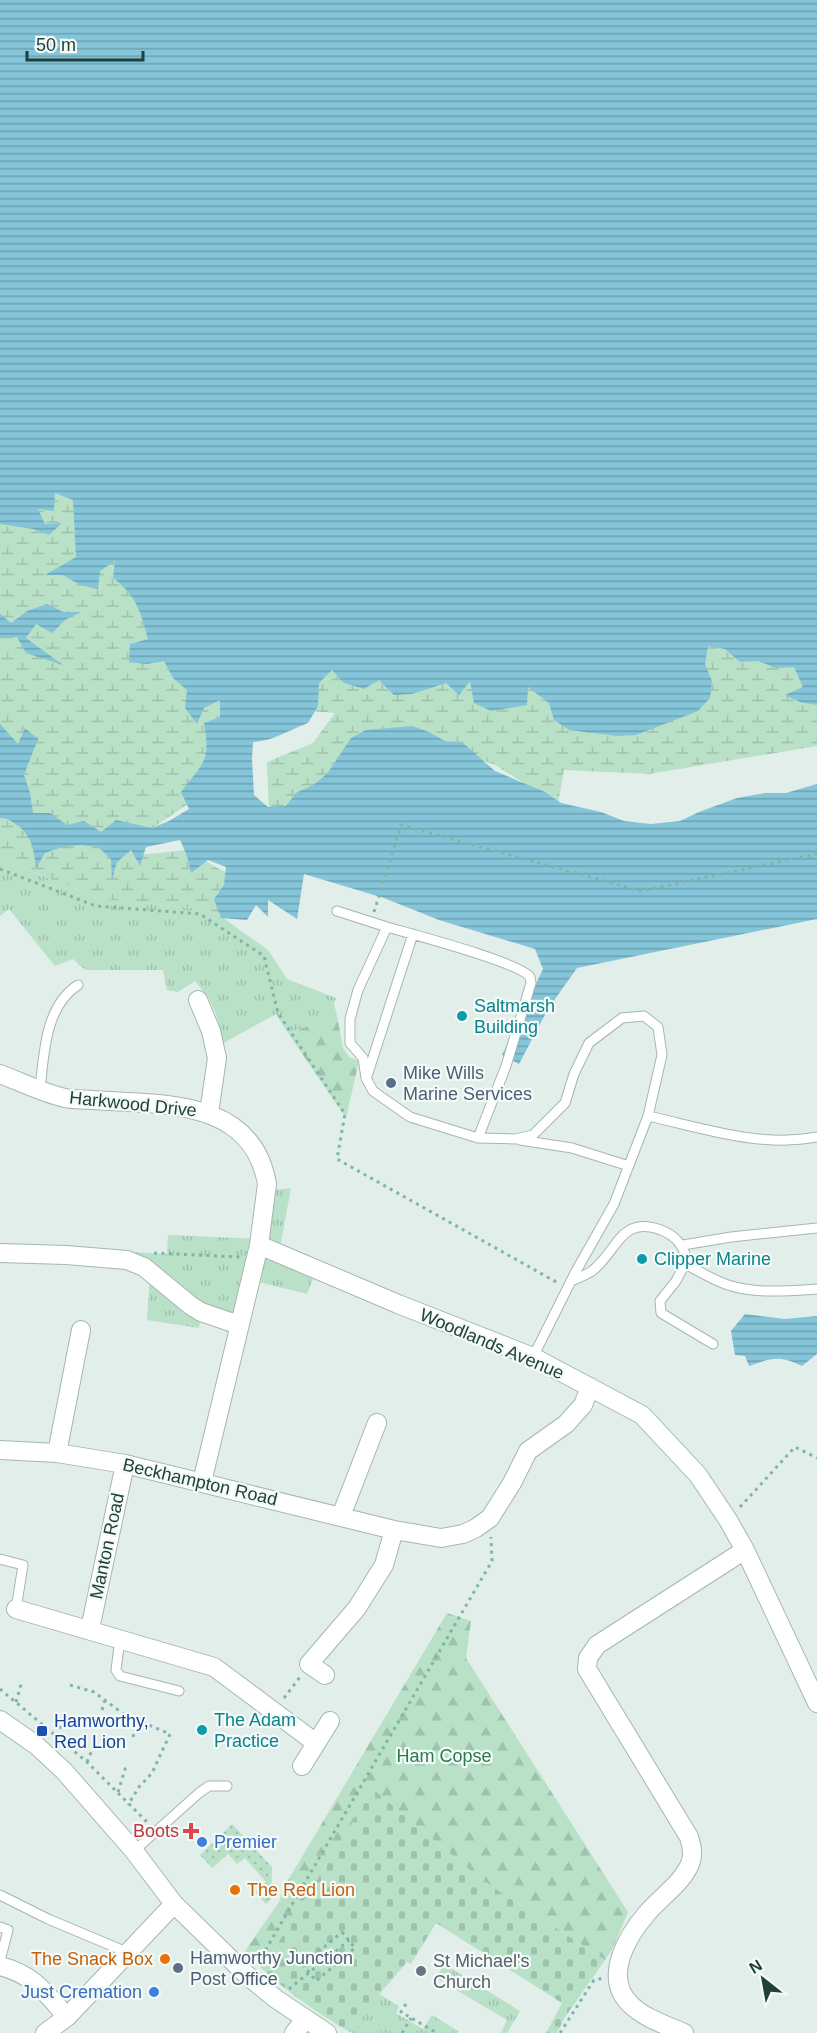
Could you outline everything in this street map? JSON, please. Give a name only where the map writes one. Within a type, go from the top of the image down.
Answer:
[{"type":"street","points":[[198,1000],[217,1058],[209,1113]]},
{"type":"street","name":"Harkwood Drive","points":[[0,1074],[65,1098],[185,1107],[209,1113],[238,1128],[251,1144],[265,1173],[267,1184],[257,1251],[202,1482]]},
{"type":"street","name":"Woodlands Avenue","points":[[257,1251],[533,1357],[642,1414],[698,1475],[728,1520],[745,1550],[817,1702]]},
{"type":"street","points":[[0,1253],[127,1260],[144,1267],[201,1312],[239,1324]]},
{"type":"street","points":[[57,1453],[81,1330]]},
{"type":"street","name":"Beckhampton Road","points":[[0,1450],[57,1453],[125,1464],[394,1530],[441,1538],[463,1534],[490,1518],[512,1483],[528,1451],[572,1418],[583,1405],[590,1387]]},
{"type":"street","points":[[342,1516],[377,1423]]},
{"type":"street","name":"Manton Road","points":[[90,1629],[125,1464]]},
{"type":"street","points":[[325,1675],[309,1664],[357,1608],[384,1565],[394,1530]]},
{"type":"street","points":[[684,2033],[649,2017],[632,2006],[621,1991],[617,1975],[624,1947],[646,1914],[690,1866],[692,1846],[689,1837],[587,1669],[588,1658],[597,1645],[745,1550]]},
{"type":"street","points":[[16,1609],[214,1666],[316,1743]]},
{"type":"street","points":[[0,1720],[36,1745],[64,1771],[134,1851],[174,1904],[300,2026],[327,2033]]},
{"type":"street","points":[[302,1766],[330,1721]]},
{"type":"street","points":[[45,2033],[67,2018],[174,1904]]},
{"type":"street","points":[[0,1966],[12,1969],[38,1983],[67,2018]]},
{"type":"lane","points":[[337,911],[522,970],[530,977],[531,983],[506,1066],[478,1138]]},
{"type":"lane","points":[[387,927],[358,990],[350,1019],[351,1043],[363,1058],[366,1078],[373,1091],[410,1117],[478,1138],[515,1140],[572,1148],[629,1166]]},
{"type":"lane","points":[[366,1078],[413,934]]},
{"type":"lane","points":[[40,1089],[47,1029],[70,991],[78,985]]},
{"type":"lane","points":[[515,1140],[533,1135],[566,1103],[574,1074],[589,1043],[622,1018],[644,1016],[657,1027],[662,1055],[648,1116],[614,1204],[569,1285],[533,1357]]},
{"type":"lane","points":[[648,1116],[770,1141],[798,1141],[817,1137]]},
{"type":"lane","points":[[569,1285],[592,1271],[621,1236],[633,1228],[650,1226],[669,1233],[683,1245],[687,1260],[676,1281],[660,1301],[662,1313],[713,1344]]},
{"type":"lane","points":[[683,1245],[731,1237],[817,1228]]},
{"type":"lane","points":[[685,1264],[738,1287],[767,1292],[817,1289]]},
{"type":"lane","points":[[0,1559],[23,1565],[16,1609]]},
{"type":"lane","points":[[120,1639],[116,1670],[120,1676],[179,1691]]},
{"type":"lane","points":[[134,1851],[209,1786],[227,1786]]},
{"type":"lane","points":[[0,1895],[129,1953]]},
{"type":"lane","points":[[0,1927],[8,1930],[0,1961]]},
{"type":"path","points":[[371,922],[401,825],[641,891],[817,854]]},
{"type":"path","points":[[0,869],[96,906],[200,914],[264,956],[278,1012],[345,1114],[337,1159],[569,1285]]},
{"type":"path","points":[[127,1260],[131,1252],[257,1251]]},
{"type":"path","points":[[728,1520],[795,1447],[817,1458]]},
{"type":"path","points":[[249,1977],[492,1561],[490,1518]]},
{"type":"path","points":[[274,1712],[309,1664]]},
{"type":"path","points":[[16,1702],[22,1681]]},
{"type":"path","points":[[70,1685],[94,1692],[137,1721],[170,1734],[152,1773],[139,1787],[128,1805]]},
{"type":"path","points":[[0,1689],[87,1762],[147,1822]]},
{"type":"path","points":[[102,1710],[105,1700]]},
{"type":"path","points":[[58,1736],[63,1718]]},
{"type":"path","points":[[134,1737],[137,1721]]},
{"type":"path","points":[[87,1762],[95,1743]]},
{"type":"path","points":[[118,1792],[126,1766]]},
{"type":"path","points":[[342,1932],[349,1940],[356,1948],[316,1981],[303,1965],[342,1932]]},
{"type":"path","points":[[284,1994],[349,1940]]},
{"type":"path","points":[[322,1949],[335,1965]]},
{"type":"path","points":[[560,2033],[594,1980],[617,1975]]},
{"type":"path","points":[[406,2004],[401,2012],[437,2033]]},
{"type":"path","points":[[402,2033],[411,2018]]},
{"type":"green space","points":[[817,460],[817,746],[649,774],[564,770],[558,804],[495,765],[403,732],[301,815],[269,813],[267,762],[313,743],[335,713],[296,710],[230,711],[188,804],[142,835],[139,855],[186,850],[239,880],[219,915],[202,909],[102,899],[0,859],[0,461]]},
{"type":"green space","points":[[0,859],[102,899],[202,909],[219,915],[268,950],[287,979],[336,998],[334,1003],[337,1016],[288,1033],[276,1014],[222,1044],[214,1010],[207,996],[195,981],[178,992],[167,990],[163,970],[85,970],[73,959],[55,966],[9,909],[0,916]]},
{"type":"green space","points":[[337,1016],[343,1048],[349,1057],[359,1061],[346,1118],[288,1033]]},
{"type":"green space","points":[[291,1188],[279,1253],[317,1269],[307,1294],[250,1280],[239,1325],[201,1312],[199,1328],[147,1320],[150,1272],[131,1252],[167,1254],[168,1235],[259,1239],[266,1191]]},
{"type":"green space","name":"Ham Copse","points":[[447,1613],[471,1621],[466,1658],[628,1912],[612,1950],[605,1960],[479,1878],[373,1789],[262,1969],[245,1951],[279,1902],[284,1887]]},
{"type":"green space","points":[[373,1789],[479,1878],[605,1960],[565,2017],[557,2033],[546,2033],[562,2003],[436,1923],[411,1964],[407,1962],[348,2031],[304,2002],[262,1969]]},
{"type":"green space","points":[[232,1824],[272,1867],[271,1899],[266,1904],[255,1892],[266,1882],[245,1858],[237,1864],[228,1854],[212,1868],[200,1855]]},
{"type":"green space","points":[[444,1964],[520,2011],[507,2033],[501,2033],[507,2020],[436,1978]]},
{"type":"green space","points":[[379,1994],[399,2006],[396,2013],[423,2029],[432,2015],[458,2031],[457,2033],[352,2033],[348,2031]]},
{"type":"water","points":[[0,0],[817,0],[817,705],[800,702],[785,695],[803,687],[794,667],[776,668],[758,661],[740,662],[725,649],[708,646],[705,664],[712,681],[710,698],[698,711],[636,735],[617,736],[569,730],[554,720],[549,703],[528,687],[527,705],[491,711],[474,703],[470,681],[459,695],[446,683],[412,694],[394,695],[379,680],[364,689],[344,683],[332,670],[319,683],[318,706],[308,723],[275,737],[253,742],[252,759],[254,795],[268,807],[286,806],[296,793],[313,785],[327,774],[351,738],[366,730],[412,726],[445,741],[463,743],[495,771],[545,792],[561,803],[601,812],[624,821],[651,824],[680,821],[737,798],[765,793],[786,793],[817,784],[817,919],[577,968],[548,1009],[519,1064],[502,1055],[543,969],[535,949],[439,920],[384,898],[304,874],[297,919],[268,900],[268,917],[256,905],[247,920],[221,918],[214,899],[224,885],[226,867],[208,860],[191,873],[180,840],[146,847],[140,866],[131,850],[117,862],[112,879],[111,859],[98,847],[80,845],[62,847],[45,853],[36,868],[33,849],[26,834],[11,821],[0,818],[0,724],[18,744],[25,728],[38,739],[24,775],[33,813],[50,813],[67,825],[84,821],[101,832],[116,820],[152,828],[189,809],[181,792],[200,768],[206,754],[204,723],[220,717],[220,700],[204,708],[197,724],[185,708],[187,690],[173,678],[164,661],[147,664],[129,662],[130,644],[148,639],[137,605],[121,584],[113,578],[115,561],[100,571],[98,589],[80,585],[63,575],[45,575],[76,557],[73,500],[55,493],[54,511],[38,509],[45,524],[62,523],[49,535],[33,529],[0,524]]},
{"type":"water","points":[[47,604],[63,612],[81,612],[65,620],[52,633],[36,624],[26,638],[63,665],[26,653],[17,637],[0,638],[0,614],[11,623],[27,611]]},
{"type":"water","points":[[745,1314],[785,1319],[817,1316],[817,1354],[802,1366],[787,1360],[776,1359],[749,1366],[745,1356],[735,1355],[731,1331]]},
{"type":"place","name":"Saltmarsh Building","points":[[462,1016]]},
{"type":"place","name":"Mike Wills Marine Services","points":[[391,1083]]},
{"type":"place","name":"Clipper Marine","points":[[642,1259]]},
{"type":"place","name":"The Adam Practice","points":[[202,1730]]},
{"type":"place","name":"Hamworthy, Red Lion","points":[[42,1731]]},
{"type":"place","name":"Boots","points":[[191,1831]]},
{"type":"place","name":"Premier","points":[[202,1842]]},
{"type":"place","name":"The Red Lion","points":[[235,1890]]},
{"type":"place","name":"The Snack Box","points":[[165,1959]]},
{"type":"place","name":"Hamworthy Junction Post Office","points":[[178,1968]]},
{"type":"place","name":"St Michael's Church","points":[[421,1971]]},
{"type":"place","name":"Just Cremation","points":[[154,1992]]}]
